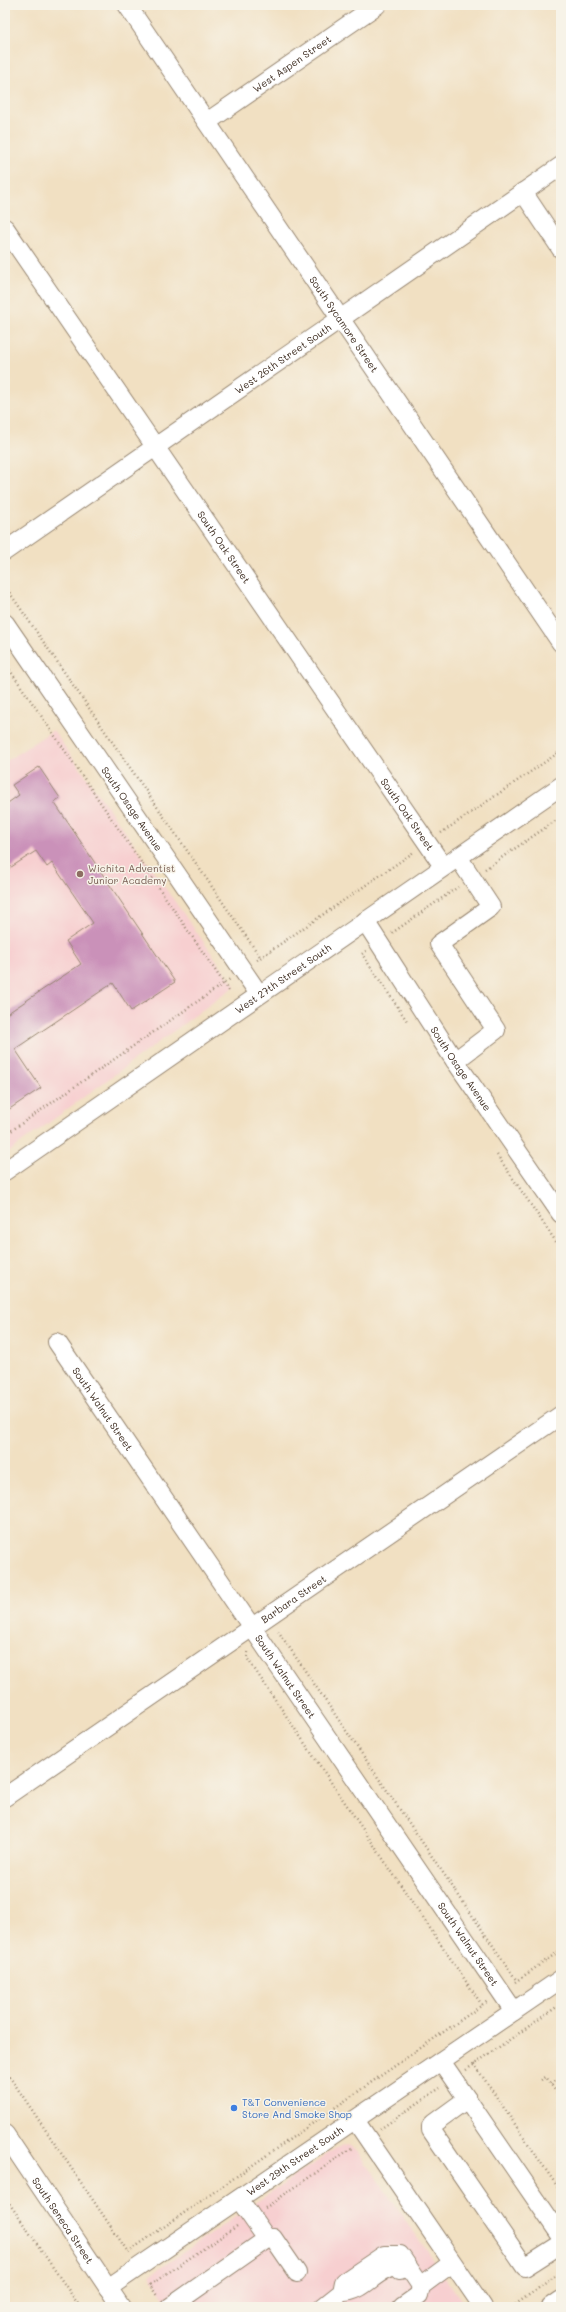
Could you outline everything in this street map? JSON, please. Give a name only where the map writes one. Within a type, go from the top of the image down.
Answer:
[{"type":"street","name":"South Sycamore Street","points":[[126,5],[561,643]]},
{"type":"street","name":"West Aspen Street","points":[[207,122],[377,5]]},
{"type":"street","name":"West 26th Street South","points":[[5,551],[561,166]]},
{"type":"street","points":[[523,192],[561,249]]},
{"type":"street","name":"South Oak Street","points":[[5,228],[443,866]]},
{"type":"street","name":"South Osage Avenue","points":[[5,623],[259,994]]},
{"type":"street","name":"West 27th Street South","points":[[5,1171],[443,866],[561,786]]},
{"type":"street","points":[[455,1061],[496,1030],[439,944],[491,907],[458,856]]},
{"type":"street","name":"South Osage Avenue","points":[[364,921],[455,1061],[561,1214]]},
{"type":"street","name":"South Walnut Street","points":[[57,1342],[514,2011]]},
{"type":"street","name":"Barbara Street","points":[[5,1797],[561,1414]]},
{"type":"street","name":"West 29th Street South","points":[[108,2288],[356,2120],[561,1978]]},
{"type":"street","points":[[441,2061],[561,2236]]},
{"type":"street","points":[[467,2099],[434,2123],[431,2126],[432,2130],[525,2267],[561,2244]]},
{"type":"street","points":[[356,2120],[483,2307]]},
{"type":"street","name":"South Seneca Street","points":[[7,2143],[121,2307]]},
{"type":"street","points":[[239,2199],[267,2239]]},
{"type":"street","points":[[165,2304],[267,2239],[273,2238],[297,2273]]},
{"type":"street","points":[[402,2307],[452,2263]]},
{"type":"street","points":[[335,2301],[352,2292],[388,2267],[397,2266],[420,2290]]},
{"type":"street","points":[[551,2307],[561,2300]]},
{"type":"path","points":[[5,586],[261,958]]},
{"type":"path","points":[[5,663],[230,992]]},
{"type":"path","points":[[5,1135],[561,751]]},
{"type":"path","points":[[409,1024],[362,954],[561,817]]},
{"type":"path","points":[[496,1153],[561,1249]]},
{"type":"path","points":[[128,2252],[561,1950]]},
{"type":"path","points":[[474,2064],[560,2190]]},
{"type":"path","points":[[5,2070],[138,2268],[165,2304]]},
{"type":"path","points":[[541,2080],[546,2077],[561,2099]]},
{"type":"path","points":[[551,2084],[561,2077]]},
{"type":"path","points":[[5,2197],[80,2307]]},
{"type":"path","points":[[512,2307],[561,2272]]},
{"type":"shaded area","name":"Wichita Adventist Junior Academy","points":[[53,730],[235,986],[5,1155],[5,762]]},
{"type":"shaded area","points":[[342,2144],[351,2146],[359,2153],[466,2307],[171,2307],[150,2275]]},
{"type":"building","points":[[39,767],[60,798],[54,802],[175,982],[131,1011],[113,983],[15,1049],[41,1088],[5,1112],[5,1015],[81,964],[66,941],[93,923],[52,863],[47,867],[36,851],[5,871],[5,805],[19,795],[12,785]]},
{"type":"place","name":"Wichita Adventist Junior Academy","points":[[80,874]]},
{"type":"place","name":"T&T Convenience Store And Smoke Shop","points":[[234,2108]]}]
